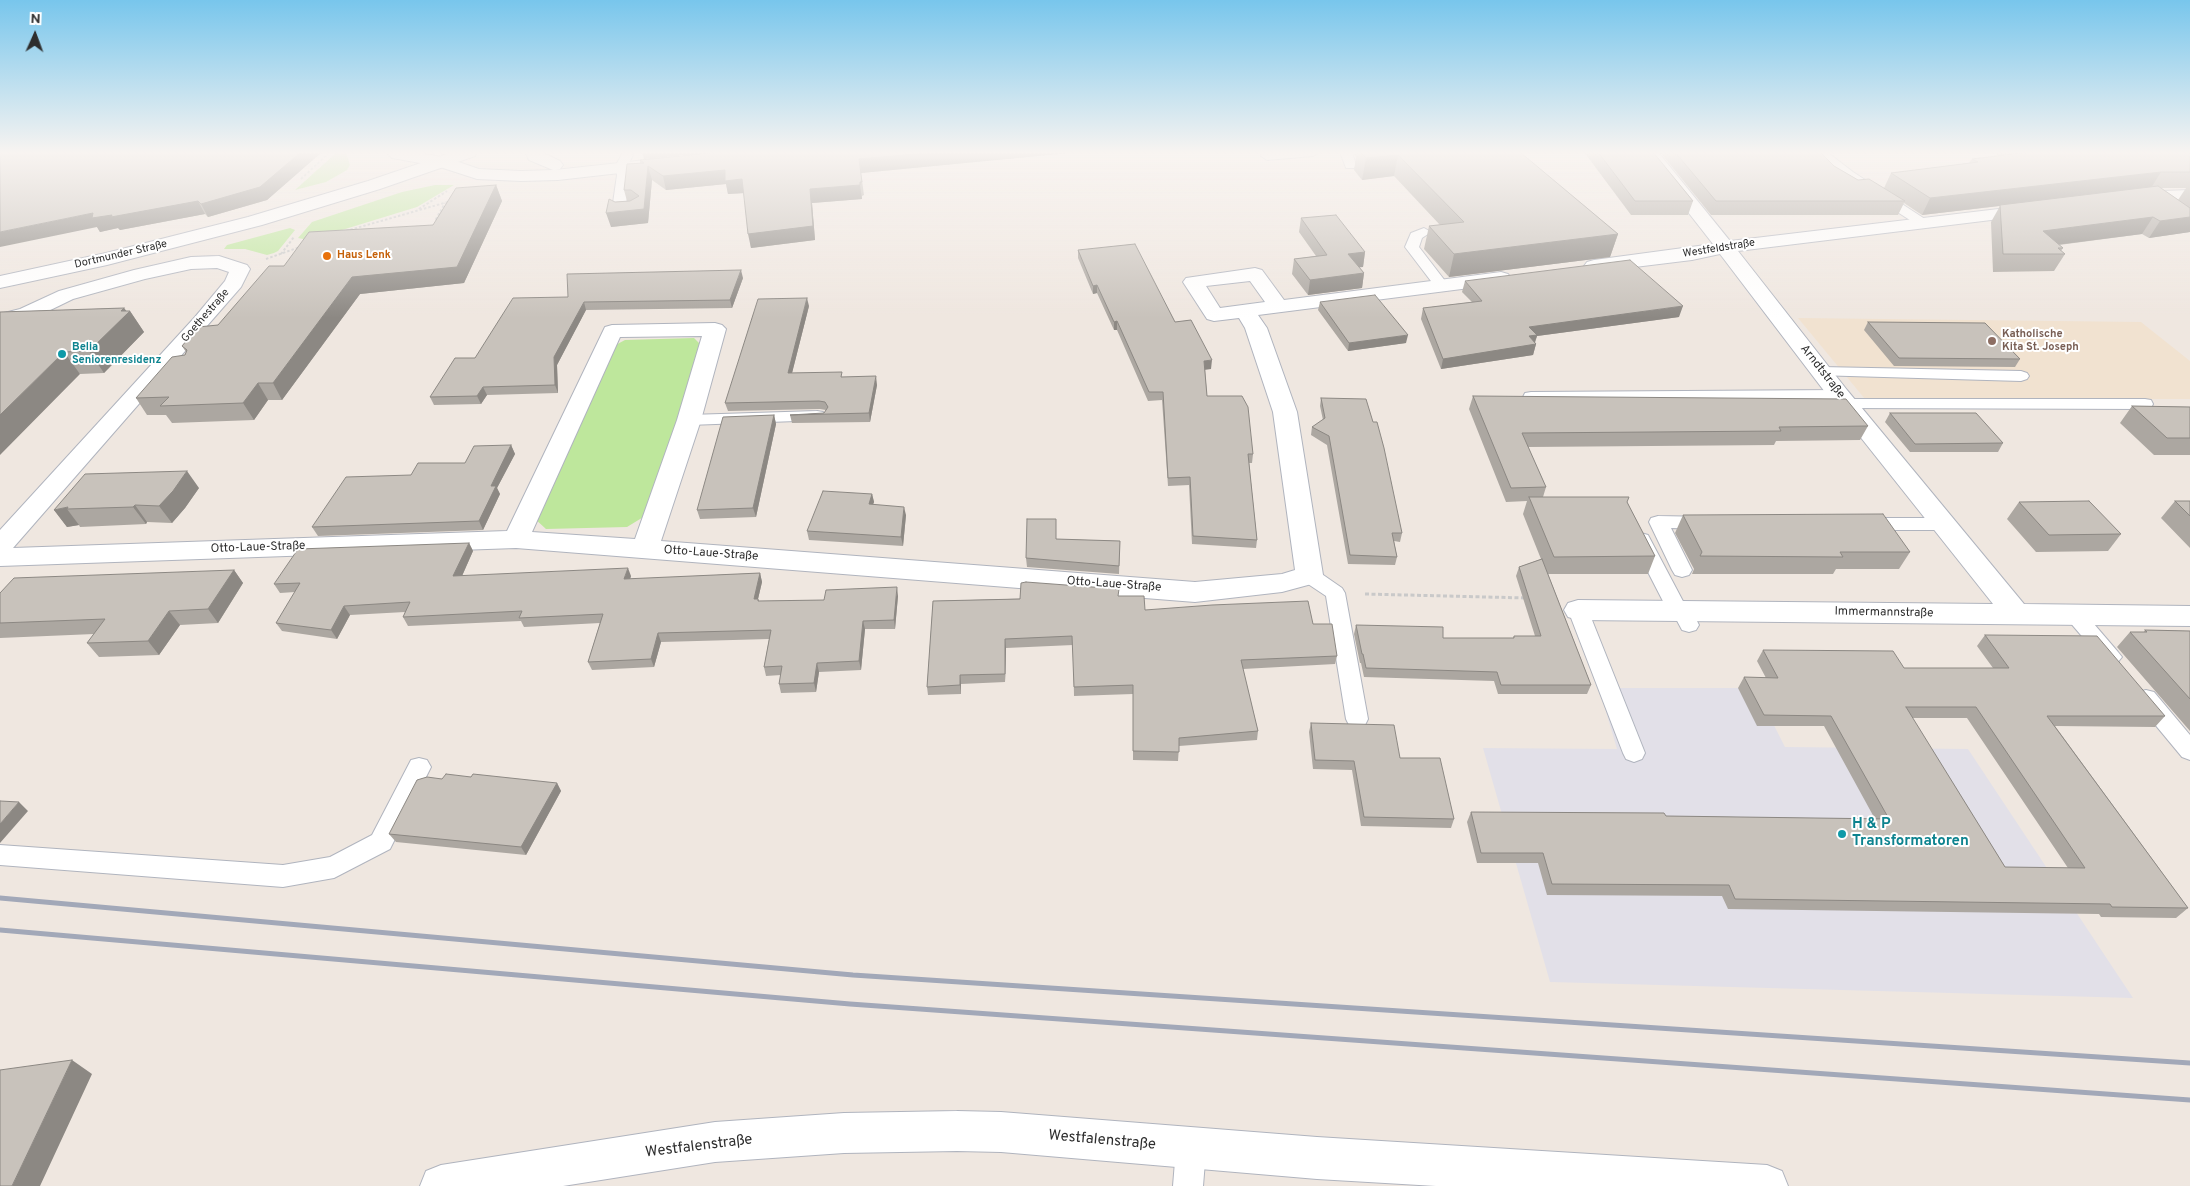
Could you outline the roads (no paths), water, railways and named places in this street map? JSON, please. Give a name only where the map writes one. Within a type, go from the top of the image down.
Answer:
[{"type":"street","name":"Dortmunder Straße","points":[[0,282],[107,259],[247,224],[301,207]]},
{"type":"street","name":"Arndtstraße","points":[[1694,207],[1843,400],[2016,614]]},
{"type":"street","name":"Westfeldstraße","points":[[1577,268],[1692,254],[1725,246],[2049,207]]},
{"type":"street","points":[[2170,207],[2175,211]]},
{"type":"street","name":"Goethestraße","points":[[0,320],[27,314],[66,295],[141,274],[190,263],[219,262],[240,269],[234,283],[197,337],[169,369],[0,546]]},
{"type":"street","points":[[1278,306],[1255,274],[1193,282],[1214,315],[1519,276]]},
{"type":"street","points":[[1245,311],[1256,328],[1285,412],[1310,575]]},
{"type":"street","name":"Otto-Laue-Straße","points":[[516,538],[612,332],[715,329],[689,420],[645,549]]},
{"type":"street","name":"Otto-Laue-Straße","points":[[0,557],[516,538],[1195,592],[1282,583],[1310,575]]},
{"type":"street","name":"Immermannstraße","points":[[1578,610],[1683,615],[2016,614],[2190,616]]},
{"type":"street","name":"Westfalenstraße","points":[[456,1184],[715,1142],[844,1133],[1001,1132],[1190,1167],[1767,1186]]},
{"type":"lane","points":[[618,207],[618,210],[634,209]]},
{"type":"lane","points":[[1899,207],[1924,223]]},
{"type":"lane","points":[[1424,232],[1416,236],[1412,247],[1442,286]]},
{"type":"lane","points":[[1821,372],[2021,376]]},
{"type":"lane","points":[[1512,397],[2145,404]]},
{"type":"lane","points":[[689,420],[820,416]]},
{"type":"lane","points":[[1631,518],[1683,615]]},
{"type":"lane","points":[[1682,570],[1658,522],[1727,523]]},
{"type":"lane","points":[[1846,524],[1945,524]]},
{"type":"lane","points":[[1310,575],[1335,593],[1357,719]]},
{"type":"lane","points":[[1578,610],[1634,753]]},
{"type":"lane","points":[[2075,615],[2190,751]]},
{"type":"lane","points":[[0,855],[283,876],[334,867],[381,842],[418,767]]},
{"type":"railway","points":[[0,898],[853,975],[2190,1063]]},
{"type":"railway","points":[[0,930],[850,1004],[2190,1100]]},
{"type":"place","name":"Haus Lenk","points":[[327,256]]},
{"type":"place","name":"Katholische Kita St. Joseph","points":[[1992,341]]},
{"type":"place","name":"Belia Seniorenresidenz","points":[[62,354]]},
{"type":"place","name":"H & P Transformatoren","points":[[1842,834]]}]
